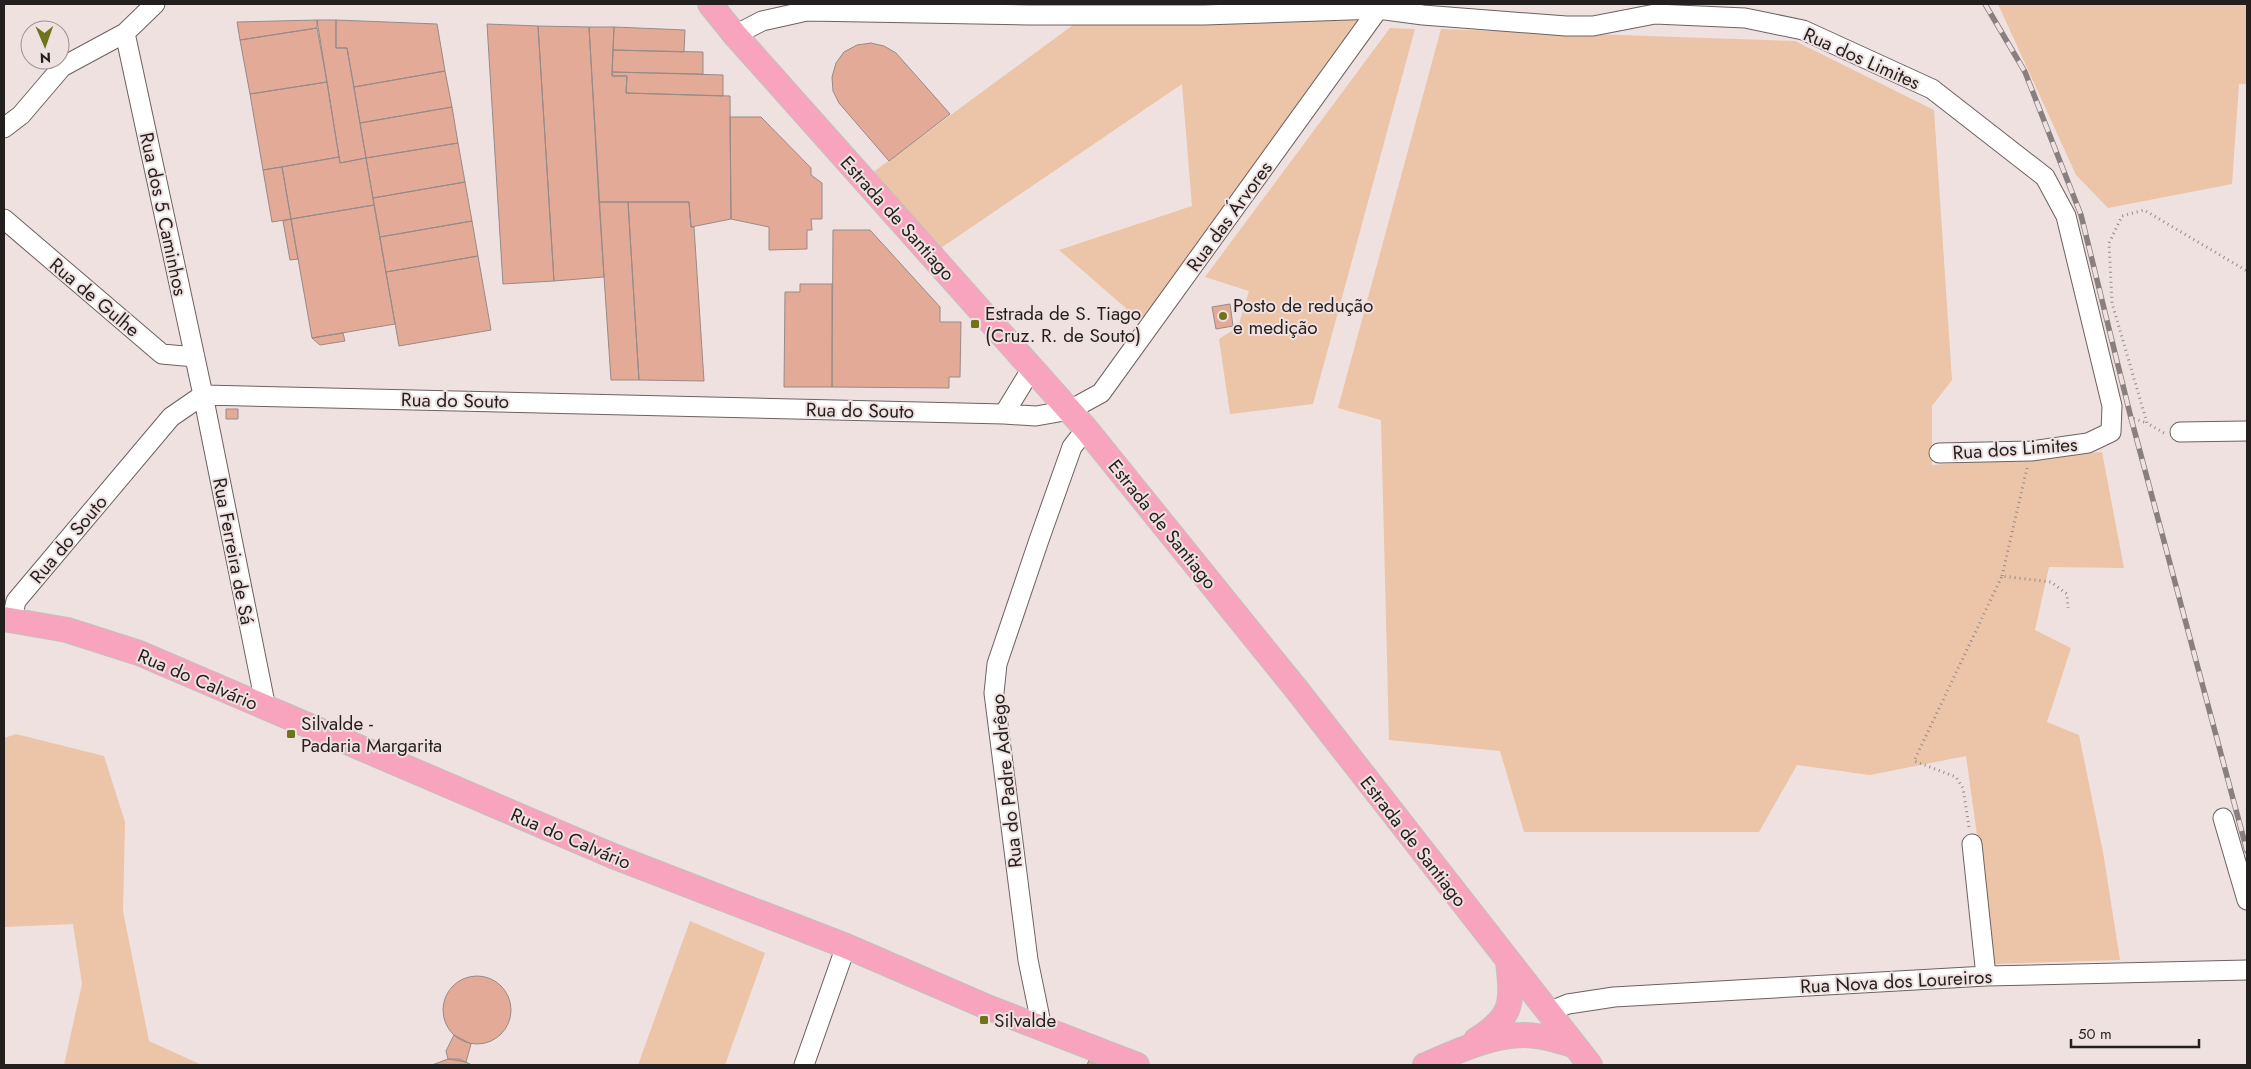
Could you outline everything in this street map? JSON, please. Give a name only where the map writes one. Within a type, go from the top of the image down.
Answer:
[{"type":"main road","name":"Estrada de Santiago","points":[[710,4],[735,36],[1086,429],[1297,690],[1590,1065]]},
{"type":"main road","name":"Rua do Calvário","points":[[8,619],[67,630],[139,653],[613,856],[846,946],[987,1008],[1137,1065]]},
{"type":"main road","points":[[1505,1026],[1511,992],[1508,962]]},
{"type":"main road","points":[[1425,1065],[1462,1049],[1489,1032],[1505,1026],[1523,1006],[1532,1006],[1548,1012]]},
{"type":"main road","points":[[1505,1026],[1527,1035],[1549,1038],[1574,1045]]},
{"type":"street","name":"Rua dos Limites","points":[[735,36],[762,12],[1204,15],[1380,6],[1422,15],[1566,26],[1593,26],[1654,9],[1745,18],[1803,30],[1932,89],[2045,177],[2066,216],[2112,406],[2111,432],[2088,443],[2031,451],[1939,452]]},
{"type":"street","name":"Rua das Árvores","points":[[1070,410],[1101,394],[1380,6]]},
{"type":"street","points":[[4,128],[21,115],[62,67],[124,33],[145,8]]},
{"type":"street","name":"Rua dos 5 Caminhos","points":[[124,33],[203,395]]},
{"type":"street","name":"Rua de Gulhe","points":[[4,219],[162,354],[195,357]]},
{"type":"street","points":[[1004,414],[1032,368]]},
{"type":"street","name":"Rua do Souto","points":[[8,619],[16,601],[171,417],[203,395],[1036,416],[1070,410]]},
{"type":"street","name":"Rua Ferreira de Sá","points":[[203,395],[266,708]]},
{"type":"street","name":"Rua do Padre Adrêgo","points":[[1042,1028],[1028,960],[994,693],[997,664],[1046,521],[1072,447],[1086,429]]},
{"type":"street","points":[[2180,432],[2247,431]]},
{"type":"street","points":[[2223,818],[2247,900]]},
{"type":"street","points":[[1972,844],[1986,976]]},
{"type":"street","points":[[804,1065],[846,946]]},
{"type":"street","name":"Rua Nova dos Loureiros","points":[[1548,1012],[1568,1004],[1614,997],[1986,976],[2247,970]]},
{"type":"path","points":[[2180,432],[2165,433],[2148,423],[2112,303],[2108,243],[2122,216],[2144,210],[2247,272]]},
{"type":"path","points":[[1972,844],[1963,788],[1956,777],[1914,761],[2002,576],[2031,451]]},
{"type":"path","points":[[2002,576],[2051,582],[2067,594],[2068,608]]},
{"type":"shaded area","points":[[1998,4],[2247,4],[2247,84],[2239,84],[2232,184],[2108,208],[2076,175]]},
{"type":"shaded area","points":[[1361,20],[1143,323],[1059,250],[1192,206],[1182,84],[941,248],[872,173],[1073,25]]},
{"type":"shaded area","points":[[1390,28],[1415,29],[1313,404],[1230,414],[1219,339],[1238,327],[1249,291],[1205,277]]},
{"type":"shaded area","points":[[1441,29],[1795,41],[1934,110],[1952,380],[1932,406],[1932,465],[2102,452],[2124,568],[2049,567],[2035,630],[2071,648],[2047,722],[2079,735],[2103,852],[2120,960],[1995,964],[1966,756],[1870,775],[1797,765],[1759,832],[1524,832],[1500,751],[1389,740],[1381,420],[1338,408]]},
{"type":"shaded area","points":[[16,734],[104,756],[125,822],[123,911],[149,1041],[202,1065],[64,1065],[82,984],[73,924],[4,927],[4,738]]},
{"type":"shaded area","points":[[690,921],[765,953],[725,1065],[638,1065]]},
{"type":"building","points":[[317,20],[336,20],[336,48],[347,48],[366,158],[340,163]]},
{"type":"building","points":[[317,20],[317,28],[240,40],[237,22]]},
{"type":"building","points":[[336,20],[437,24],[445,71],[354,87],[347,48],[336,48]]},
{"type":"building","points":[[487,24],[538,26],[554,281],[503,284]]},
{"type":"building","points":[[538,26],[589,27],[604,277],[554,281]]},
{"type":"building","points":[[589,27],[614,27],[612,76],[627,76],[626,93],[730,96],[731,219],[691,227],[689,202],[599,202]]},
{"type":"building","points":[[614,27],[685,30],[684,52],[613,50]]},
{"type":"building","points":[[317,28],[327,82],[250,94],[240,40]]},
{"type":"building","points":[[871,43],[884,46],[896,53],[950,114],[889,161],[839,103],[833,91],[832,77],[836,63],[844,52],[857,45]]},
{"type":"building","points":[[613,50],[703,52],[703,74],[612,72]]},
{"type":"building","points":[[445,71],[452,107],[360,123],[354,87]]},
{"type":"building","points":[[612,72],[723,75],[723,96],[626,93],[627,76],[612,76]]},
{"type":"building","points":[[327,82],[339,157],[263,170],[250,94]]},
{"type":"building","points":[[452,107],[458,143],[366,158],[360,123]]},
{"type":"building","points":[[730,117],[761,117],[811,168],[811,175],[822,183],[822,219],[811,219],[812,230],[807,230],[807,249],[769,250],[769,227],[731,219]]},
{"type":"building","points":[[458,143],[465,182],[373,198],[366,158]]},
{"type":"building","points":[[339,157],[340,163],[366,158],[374,205],[291,219],[282,167]]},
{"type":"building","points":[[282,167],[291,219],[272,222],[263,170]]},
{"type":"building","points":[[465,182],[472,221],[380,237],[373,198]]},
{"type":"building","points":[[599,202],[628,202],[639,380],[611,380]]},
{"type":"building","points":[[628,202],[689,202],[691,227],[694,227],[704,381],[639,380]]},
{"type":"building","points":[[374,205],[395,324],[312,338],[291,219]]},
{"type":"building","points":[[291,219],[298,259],[290,260],[283,221]]},
{"type":"building","points":[[472,221],[478,256],[386,272],[380,237]]},
{"type":"building","points":[[833,230],[870,230],[940,307],[940,322],[961,322],[960,377],[949,377],[949,388],[832,387]]},
{"type":"building","points":[[478,256],[491,330],[399,346],[386,272]]},
{"type":"building","points":[[800,284],[832,284],[832,387],[784,387],[785,292],[800,292]]},
{"type":"building","name":"Posto de redução e medição","points":[[1230,304],[1233,326],[1216,329],[1212,307]]},
{"type":"building","points":[[343,333],[345,341],[320,345],[312,338]]},
{"type":"building","points":[[226,409],[238,409],[238,419],[226,419]]},
{"type":"building","points":[[477,976],[490,979],[501,986],[508,997],[511,1010],[508,1023],[501,1034],[490,1041],[477,1044],[464,1041],[453,1034],[446,1023],[443,1010],[446,997],[453,986],[464,979]]},
{"type":"building","points":[[454,1035],[471,1044],[466,1062],[448,1059],[446,1051]]},
{"type":"building","points":[[1092,1053],[1119,1065],[1087,1065]]},
{"type":"building","points":[[448,1059],[459,1059],[472,1065],[432,1065]]},
{"type":"railway","points":[[1985,4],[2025,72],[2081,215],[2131,418],[2247,851]]},
{"type":"place","name":"Posto de redução e medição","points":[[1223,316]]},
{"type":"place","name":"Estrada de S. Tiago (Cruz. R. de Souto)","points":[[975,324]]},
{"type":"place","name":"Silvalde - Padaria Margarita","points":[[291,734]]},
{"type":"place","name":"Silvalde","points":[[984,1020]]}]
